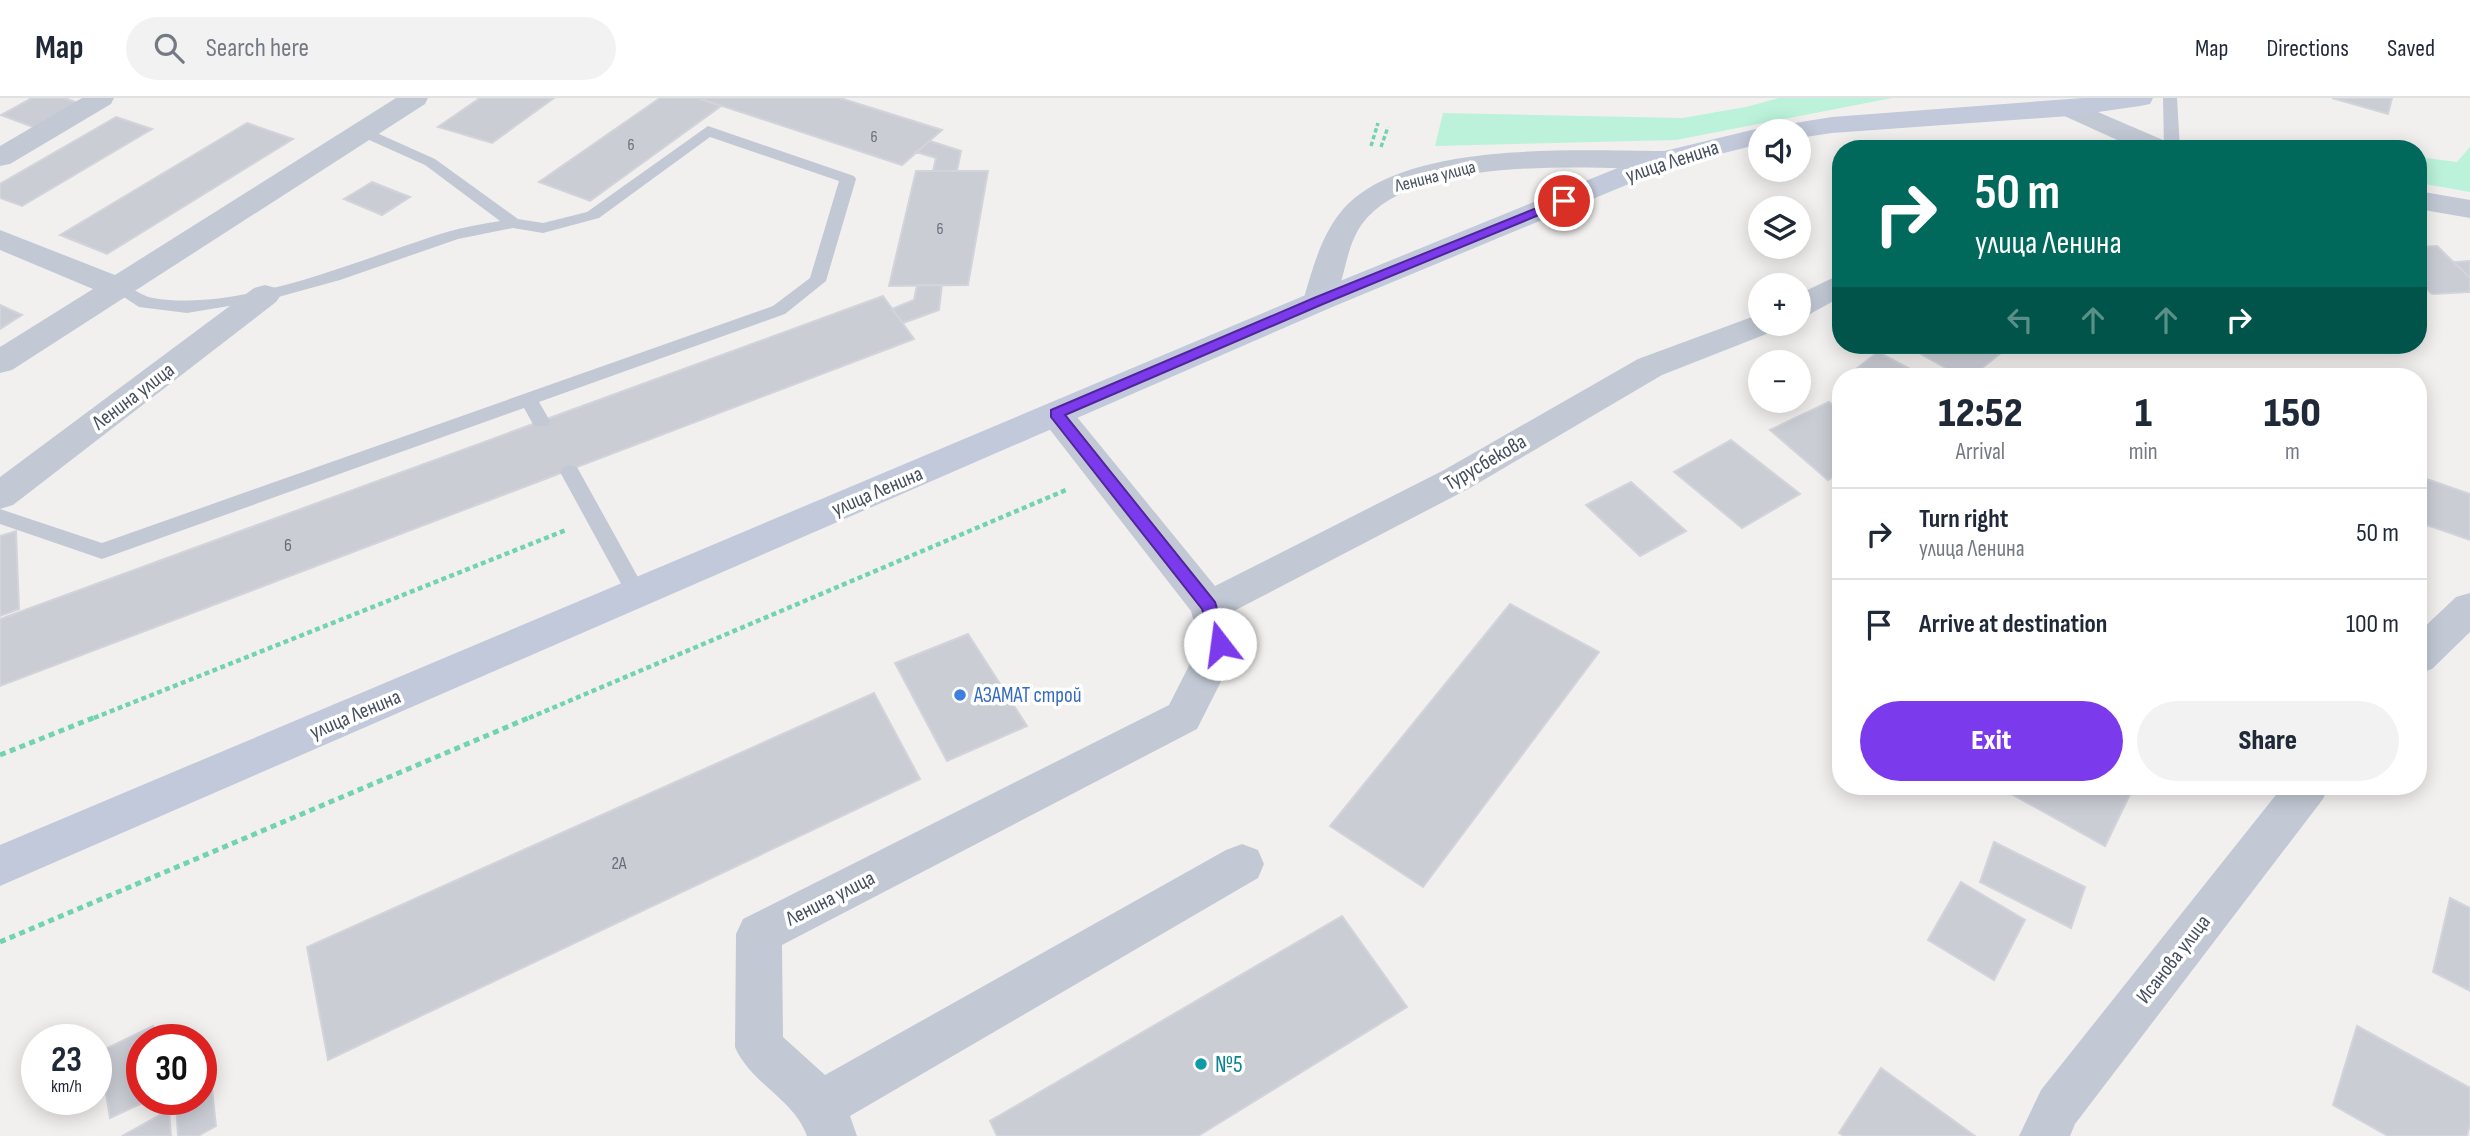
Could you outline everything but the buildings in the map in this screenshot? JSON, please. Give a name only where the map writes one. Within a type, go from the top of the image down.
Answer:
[{"type":"main road","points":[[1811,128],[2070,108],[2140,98]]},
{"type":"main road","name":"улица Ленина","points":[[0,866],[1319,301],[1662,160],[1748,138]]},
{"type":"street","points":[[0,158],[101,98]]},
{"type":"street","points":[[0,362],[415,98]]},
{"type":"street","points":[[2070,108],[2140,140]]},
{"type":"street","name":"Ленина улица","points":[[1319,301],[1327,269],[1352,217],[1389,185],[1465,164],[1662,160]]},
{"type":"street","points":[[2427,202],[2470,209]]},
{"type":"street","points":[[0,239],[119,288]]},
{"type":"street","points":[[1811,300],[1832,289]]},
{"type":"street","name":"Ленина улица","points":[[0,496],[265,295]]},
{"type":"street","name":"Турусбекова","points":[[1209,607],[1457,479],[1650,367],[1748,330]]},
{"type":"street","name":"Ленина улица","points":[[1056,414],[1209,607],[1220,644],[1183,717],[759,934],[759,1047],[827,1120],[1242,864]]},
{"type":"street","points":[[2427,649],[2470,607]]},
{"type":"street","name":"Исанова улица","points":[[2044,1136],[2058,1107],[2301,795]]},
{"type":"lane","points":[[2170,98],[2172,140]]},
{"type":"lane","points":[[0,516],[103,551],[779,310],[817,281],[848,179],[708,131],[593,215],[543,228],[513,223],[454,235],[334,276],[265,295],[187,307],[145,303],[119,288]]},
{"type":"lane","points":[[363,132],[430,162],[513,223]]},
{"type":"lane","points":[[528,399],[541,421]]},
{"type":"lane","points":[[570,472],[637,594]]},
{"type":"path","points":[[1371,146],[1378,123]]},
{"type":"path","points":[[1381,147],[1388,127]]},
{"type":"path","points":[[0,942],[1103,474]]},
{"type":"path","points":[[0,755],[596,519]]},
{"type":"green space","points":[[1779,98],[1892,98],[1784,119],[1748,119],[1748,126],[1676,140],[1435,146],[1443,113],[1682,118],[1746,107]]},
{"type":"green space","points":[[2470,147],[2470,192],[2427,184],[2427,158],[2457,162]]},
{"type":"place","name":"АЗАМАТ строй","points":[[960,695]]},
{"type":"place","name":"№5","points":[[1201,1064]]},
{"type":"route","points":[[1220,644],[1209,607],[1056,414],[1319,301],[1564,201]]}]
